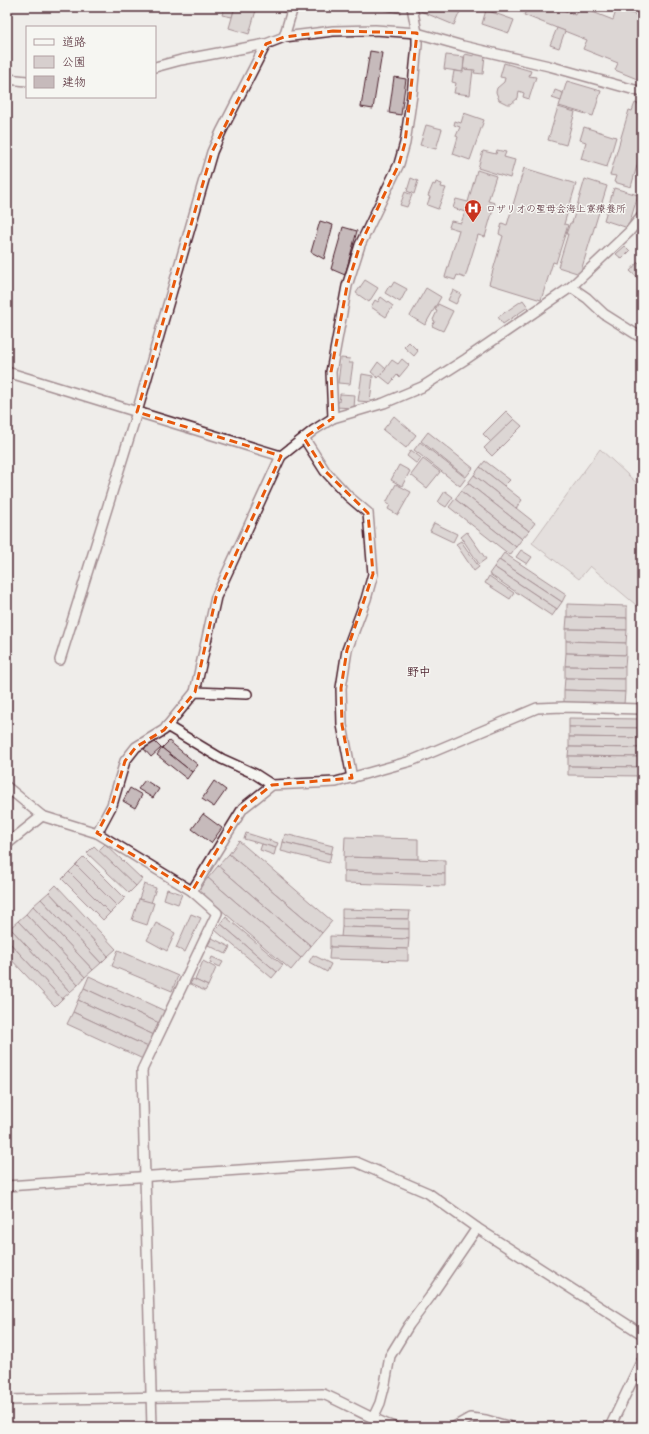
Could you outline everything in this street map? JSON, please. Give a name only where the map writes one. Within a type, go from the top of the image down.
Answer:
[{"type":"street","points":[[284,37],[293,7]]},
{"type":"street","points":[[333,418],[331,372],[347,286],[360,245],[399,164],[405,143],[412,95],[417,33],[412,7]]},
{"type":"street","points":[[156,67],[181,60],[266,44],[284,37],[333,31],[375,30],[417,33],[463,46],[549,66],[642,92]]},
{"type":"street","points":[[60,660],[137,412],[212,152],[266,44]]},
{"type":"street","points":[[7,79],[26,81]]},
{"type":"street","points":[[98,832],[112,805],[125,761],[136,747],[164,730],[195,692],[216,597],[281,456],[333,418],[384,403],[422,387],[466,359],[571,287],[629,232],[642,216]]},
{"type":"street","points":[[571,287],[587,298],[604,314],[642,338]]},
{"type":"street","points":[[7,372],[281,456]]},
{"type":"street","points":[[304,438],[325,471],[348,496],[368,512],[373,574],[366,599],[347,650],[341,688],[342,725],[352,778]]},
{"type":"street","points":[[195,692],[247,694]]},
{"type":"street","points":[[167,726],[222,759],[255,774],[272,785],[336,782],[411,761],[537,708],[564,707],[642,709]]},
{"type":"street","points":[[192,891],[243,808],[272,785]]},
{"type":"street","points":[[7,787],[42,816],[98,832],[192,891],[218,913],[142,1070],[152,1427]]},
{"type":"street","points":[[7,844],[42,816]]},
{"type":"street","points":[[7,1186],[356,1162],[428,1193],[477,1228],[642,1334]]},
{"type":"street","points":[[373,1418],[380,1403],[390,1356],[409,1325],[430,1298],[477,1228]]},
{"type":"street","points":[[610,1427],[642,1360]]},
{"type":"street","points":[[7,1400],[323,1394],[341,1401],[394,1427]]},
{"type":"street","points":[[454,1427],[470,1418],[486,1420],[511,1427]]},
{"type":"highlighted area","points":[[333,31],[417,33],[405,143],[399,164],[360,245],[347,286],[331,372],[333,418],[304,438],[325,471],[368,513],[373,574],[347,650],[341,688],[342,725],[352,778],[272,785],[243,808],[192,891],[97,833],[112,805],[125,761],[136,747],[164,730],[195,692],[216,597],[281,456],[137,412],[212,152],[266,44],[284,37]]},
{"type":"green space","points":[[600,449],[642,488],[642,610],[590,566],[579,579],[532,543]]},
{"type":"building","points":[[225,7],[234,10],[232,17],[222,15]]},
{"type":"building","points":[[235,7],[257,7],[249,34],[229,28]]},
{"type":"building","points":[[279,7],[288,7],[286,13],[278,11]]},
{"type":"building","points":[[384,7],[402,7],[400,13],[384,10]]},
{"type":"building","points":[[419,7],[462,7],[454,25],[418,10]]},
{"type":"building","points":[[528,7],[558,7],[575,15],[580,7],[613,20],[617,8],[642,17],[642,81],[615,70],[618,63],[583,49],[587,40],[524,15]]},
{"type":"building","points":[[486,10],[514,20],[509,33],[482,24]]},
{"type":"building","points":[[557,28],[565,31],[559,48],[550,45]]},
{"type":"building","points":[[370,51],[382,53],[373,109],[361,107]]},
{"type":"building","points":[[474,53],[485,55],[483,74],[474,73],[475,70],[463,69],[465,54],[474,56]]},
{"type":"building","points":[[446,55],[464,57],[463,72],[444,69]]},
{"type":"building","points":[[504,63],[531,71],[529,76],[536,77],[529,99],[523,97],[524,93],[519,91],[518,98],[511,104],[507,104],[499,100],[496,92],[497,88],[504,82],[505,78],[500,77]]},
{"type":"building","points":[[463,69],[473,70],[470,95],[454,93],[456,83],[452,82],[454,71],[463,72]]},
{"type":"building","points":[[394,77],[406,79],[401,115],[389,113]]},
{"type":"building","points":[[567,81],[601,91],[593,116],[559,106]]},
{"type":"building","points":[[555,90],[563,93],[561,101],[552,98]]},
{"type":"building","points":[[635,103],[642,105],[642,148],[631,187],[614,182],[616,176],[610,175],[629,110],[632,111]]},
{"type":"building","points":[[558,107],[575,112],[566,145],[548,140]]},
{"type":"building","points":[[464,113],[484,120],[470,160],[453,154],[458,137],[456,136],[460,127],[454,125],[455,121],[461,123]]},
{"type":"building","points":[[426,125],[442,129],[436,149],[420,145]]},
{"type":"building","points":[[584,127],[616,137],[607,167],[581,159],[586,142],[580,140]]},
{"type":"building","points":[[497,150],[506,152],[504,157],[515,160],[510,178],[478,168],[483,151],[496,154]]},
{"type":"building","points":[[524,168],[576,184],[564,224],[568,225],[556,263],[553,262],[541,300],[489,284],[503,236],[499,234],[502,223],[507,225]]},
{"type":"building","points":[[477,170],[496,176],[488,201],[495,203],[485,237],[478,235],[465,278],[457,275],[455,280],[445,277],[459,230],[449,227],[451,221],[461,223],[465,212],[453,208],[456,199],[468,202]]},
{"type":"building","points":[[411,178],[418,181],[414,194],[407,191]]},
{"type":"building","points":[[585,179],[607,186],[580,274],[558,267],[568,234],[566,234],[570,223],[572,223]]},
{"type":"building","points":[[436,182],[442,184],[441,187],[446,188],[438,209],[427,205],[430,197],[428,196],[433,184],[435,185]]},
{"type":"building","points":[[614,188],[638,195],[628,228],[604,220]]},
{"type":"building","points":[[405,192],[412,195],[407,207],[400,205]]},
{"type":"building","points":[[320,221],[333,225],[324,259],[311,252]]},
{"type":"building","points":[[343,227],[357,231],[345,275],[331,269]]},
{"type":"building","points":[[625,246],[630,251],[622,259],[616,254]]},
{"type":"building","points":[[638,262],[642,267],[642,278],[640,280],[630,271]]},
{"type":"building","points":[[365,280],[378,288],[369,302],[356,293]]},
{"type":"building","points":[[394,282],[407,289],[400,302],[385,293],[389,286],[391,287]]},
{"type":"building","points":[[426,288],[441,297],[425,325],[410,316]]},
{"type":"building","points":[[453,290],[461,294],[456,304],[448,300]]},
{"type":"building","points":[[381,297],[393,306],[386,317],[371,307],[375,300],[378,302]]},
{"type":"building","points":[[523,300],[528,307],[503,324],[498,317]]},
{"type":"building","points":[[438,304],[453,311],[443,331],[432,326],[435,321],[433,320]]},
{"type":"building","points":[[409,342],[418,351],[414,356],[404,347]]},
{"type":"building","points":[[341,358],[350,359],[349,363],[353,363],[350,384],[338,383]]},
{"type":"building","points":[[402,359],[409,365],[399,377],[397,375],[390,384],[380,376],[392,360],[398,364]]},
{"type":"building","points":[[378,362],[386,369],[378,378],[371,372]]},
{"type":"building","points":[[362,374],[373,376],[370,402],[358,401]]},
{"type":"building","points":[[340,394],[355,395],[354,408],[335,407],[336,402],[339,402]]},
{"type":"building","points":[[506,411],[514,419],[491,442],[483,434]]},
{"type":"building","points":[[394,416],[416,435],[406,448],[383,430]]},
{"type":"building","points":[[514,419],[522,426],[492,456],[484,448]]},
{"type":"building","points":[[428,432],[473,468],[466,477],[421,441]]},
{"type":"building","points":[[420,442],[466,478],[460,486],[414,450]]},
{"type":"building","points":[[411,450],[421,458],[417,464],[407,456]]},
{"type":"building","points":[[423,459],[440,472],[427,488],[411,475]]},
{"type":"building","points":[[485,461],[510,480],[504,486],[480,467]]},
{"type":"building","points":[[399,465],[410,471],[402,486],[391,480]]},
{"type":"building","points":[[480,467],[522,500],[516,508],[474,475]]},
{"type":"building","points":[[474,475],[535,523],[529,531],[468,483]]},
{"type":"building","points":[[468,483],[529,531],[522,539],[461,491]]},
{"type":"building","points":[[396,484],[411,492],[398,515],[388,509],[390,505],[386,503]]},
{"type":"building","points":[[445,491],[453,497],[446,507],[438,502]]},
{"type":"building","points":[[461,491],[522,539],[516,547],[455,499]]},
{"type":"building","points":[[455,499],[516,547],[510,555],[449,507]]},
{"type":"building","points":[[434,523],[457,534],[453,542],[430,531]]},
{"type":"building","points":[[467,532],[486,559],[479,564],[461,537]]},
{"type":"building","points":[[461,541],[479,567],[474,571],[456,544]]},
{"type":"building","points":[[521,550],[532,557],[527,564],[516,557]]},
{"type":"building","points":[[504,553],[566,594],[562,602],[499,560]]},
{"type":"building","points":[[499,560],[562,602],[557,609],[494,567]]},
{"type":"building","points":[[494,567],[557,609],[552,616],[489,574]]},
{"type":"building","points":[[489,576],[514,593],[510,599],[485,583]]},
{"type":"building","points":[[567,604],[627,606],[627,618],[567,617]]},
{"type":"building","points":[[567,617],[627,618],[627,630],[566,629]]},
{"type":"building","points":[[566,629],[627,630],[626,643],[566,641]]},
{"type":"building","points":[[566,641],[626,643],[626,655],[566,653]]},
{"type":"building","points":[[566,653],[626,655],[625,667],[565,666]]},
{"type":"building","points":[[565,666],[625,667],[625,679],[565,678]]},
{"type":"building","points":[[565,678],[625,679],[625,692],[564,690]]},
{"type":"building","points":[[564,690],[625,692],[624,704],[564,702]]},
{"type":"building","points":[[569,718],[642,719],[642,728],[569,727]]},
{"type":"building","points":[[569,727],[642,728],[642,738],[569,737]]},
{"type":"building","points":[[569,737],[642,738],[642,748],[569,747]]},
{"type":"building","points":[[153,740],[161,748],[151,757],[144,749]]},
{"type":"building","points":[[169,741],[198,765],[192,772],[162,748]]},
{"type":"building","points":[[569,747],[642,748],[642,757],[568,756]]},
{"type":"building","points":[[162,748],[192,772],[187,779],[157,755]]},
{"type":"building","points":[[568,756],[642,757],[642,767],[568,766]]},
{"type":"building","points":[[568,766],[642,767],[642,776],[568,775]]},
{"type":"building","points":[[145,780],[159,789],[153,798],[138,789]]},
{"type":"building","points":[[214,781],[226,790],[214,807],[202,799]]},
{"type":"building","points":[[130,788],[142,795],[135,808],[123,801]]},
{"type":"building","points":[[203,814],[222,828],[211,843],[192,829]]},
{"type":"building","points":[[246,833],[278,843],[276,848],[244,839]]},
{"type":"building","points":[[285,834],[333,846],[331,854],[283,842]]},
{"type":"building","points":[[345,837],[418,839],[418,859],[344,857]]},
{"type":"building","points":[[239,841],[332,921],[322,933],[229,854]]},
{"type":"building","points":[[283,842],[331,854],[329,863],[281,851]]},
{"type":"building","points":[[105,844],[142,879],[136,886],[98,851]]},
{"type":"building","points":[[262,844],[276,848],[274,855],[260,850]]},
{"type":"building","points":[[94,846],[136,886],[129,893],[87,853]]},
{"type":"building","points":[[229,854],[322,933],[311,946],[218,866]]},
{"type":"building","points":[[84,857],[125,898],[117,906],[76,865]]},
{"type":"building","points":[[344,857],[445,860],[445,874],[344,871]]},
{"type":"building","points":[[76,865],[117,906],[110,913],[69,872]]},
{"type":"building","points":[[218,866],[311,946],[301,958],[208,878]]},
{"type":"building","points":[[344,871],[445,874],[445,886],[344,883]]},
{"type":"building","points":[[69,872],[110,913],[103,920],[62,879]]},
{"type":"building","points":[[208,878],[301,958],[291,970],[198,890]]},
{"type":"building","points":[[144,884],[156,888],[151,903],[139,899]]},
{"type":"building","points":[[56,885],[116,949],[108,956],[49,892]]},
{"type":"building","points":[[167,889],[182,894],[178,904],[164,899]]},
{"type":"building","points":[[49,892],[108,956],[101,963],[41,899]]},
{"type":"building","points":[[41,899],[101,963],[93,970],[33,906]]},
{"type":"building","points":[[139,899],[154,903],[147,925],[132,920]]},
{"type":"building","points":[[33,906],[93,970],[85,977],[26,914]]},
{"type":"building","points":[[342,909],[410,911],[409,919],[342,918]]},
{"type":"building","points":[[26,914],[85,977],[78,985],[18,921]]},
{"type":"building","points":[[191,914],[201,918],[185,952],[176,948]]},
{"type":"building","points":[[226,917],[283,965],[277,972],[221,924]]},
{"type":"building","points":[[342,918],[409,919],[409,929],[342,927]]},
{"type":"building","points":[[18,921],[78,985],[70,992],[10,928]]},
{"type":"building","points":[[156,923],[175,933],[167,951],[147,940]]},
{"type":"building","points":[[221,924],[277,972],[272,978],[215,930]]},
{"type":"building","points":[[342,927],[409,929],[409,939],[341,937]]},
{"type":"building","points":[[10,928],[70,992],[62,999],[7,940],[7,931]]},
{"type":"building","points":[[330,936],[409,939],[408,949],[330,947]]},
{"type":"building","points":[[212,938],[230,947],[226,954],[208,945]]},
{"type":"building","points":[[7,940],[62,999],[55,1006],[7,955]]},
{"type":"building","points":[[330,947],[408,949],[408,961],[329,959]]},
{"type":"building","points":[[118,950],[178,976],[172,991],[112,966]]},
{"type":"building","points":[[313,955],[331,964],[327,972],[309,962]]},
{"type":"building","points":[[212,957],[223,962],[220,967],[210,962]]},
{"type":"building","points":[[203,961],[216,968],[208,986],[195,980]]},
{"type":"building","points":[[89,976],[165,1011],[159,1023],[84,988]]},
{"type":"building","points":[[193,979],[208,986],[205,991],[190,984]]},
{"type":"building","points":[[84,988],[159,1023],[154,1035],[78,1000]]},
{"type":"building","points":[[78,1000],[154,1035],[148,1047],[73,1012]]},
{"type":"building","points":[[73,1012],[148,1047],[143,1059],[67,1024]]},
{"type":"place","name":"ロザリオの聖母会海上寮療養所","points":[[473,223]]},
{"type":"district","name":"野中","points":[[419,671]]}]
